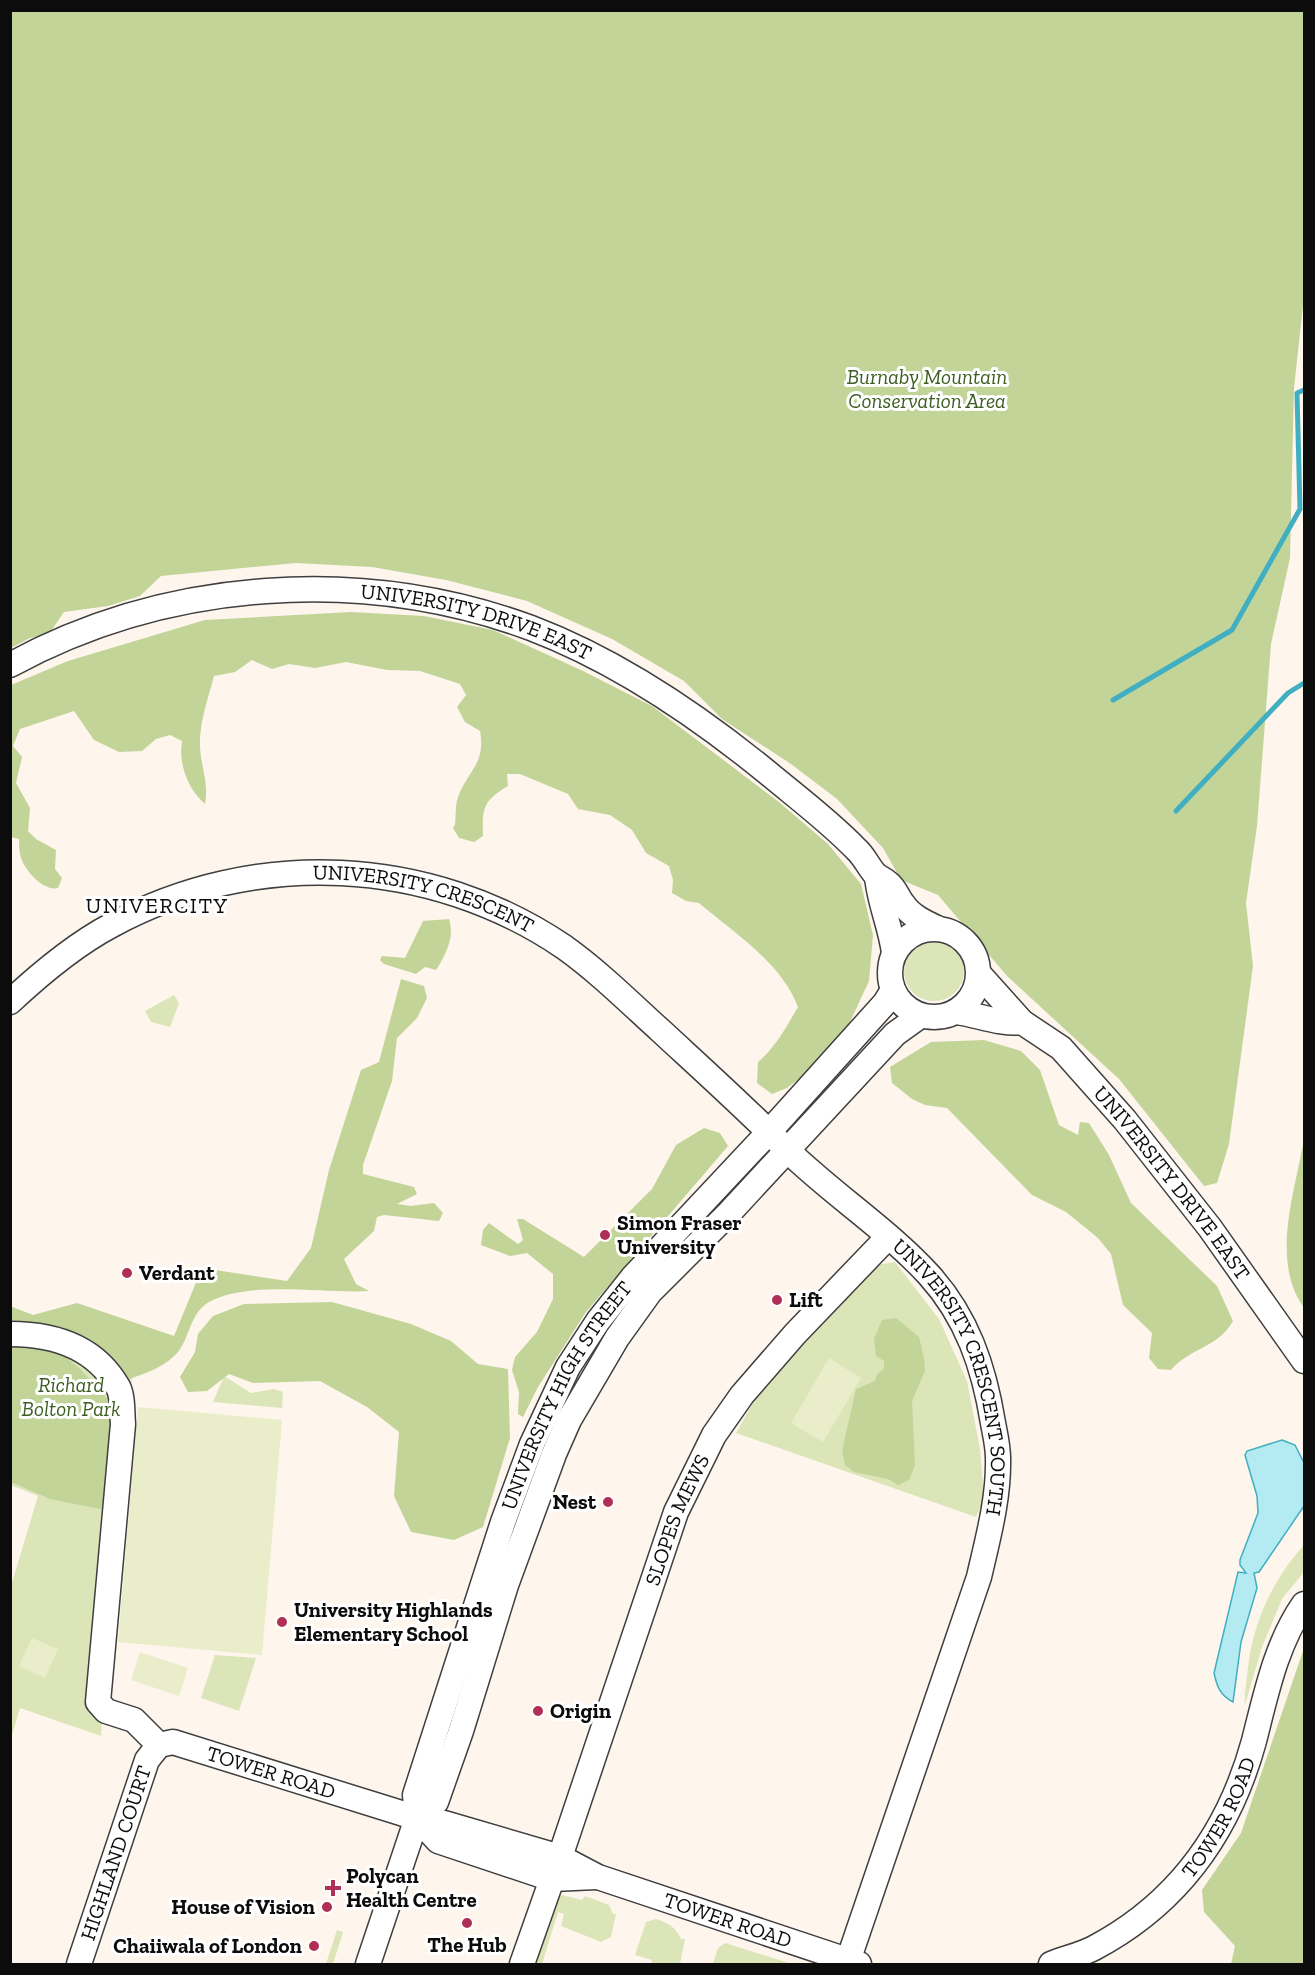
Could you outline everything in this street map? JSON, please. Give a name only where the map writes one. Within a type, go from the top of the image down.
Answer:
[{"type":"street","name":"UNIVERSITY DRIVE EAST","points":[[10,665],[69,637],[140,612],[230,595],[319,589],[389,595],[452,605],[542,633],[590,654],[648,687],[728,742],[816,812],[860,852],[877,876],[890,883],[904,906],[917,919],[937,928]]},
{"type":"street","name":"UNIVERSITY CRESCENT","points":[[10,1002],[76,946],[109,926],[166,899],[216,884],[269,874],[335,871],[388,877],[442,889],[481,902],[561,946],[609,983],[786,1149]]},
{"type":"street","name":"UNIVERSITY DRIVE EAST","points":[[877,876],[878,893],[887,916],[894,953]]},
{"type":"street","points":[[937,928],[950,931],[971,947],[977,959],[979,974],[976,989],[969,1002],[957,1012],[945,1017],[920,1016],[908,1010],[893,990],[890,965],[894,953],[912,934],[937,928]]},
{"type":"street","name":"UNIVERSITY DRIVE EAST","points":[[979,974],[1022,1022],[1061,1048],[1125,1120],[1210,1228],[1305,1361]]},
{"type":"street","name":"UNIVERSITY HIGH STREET","points":[[368,1965],[417,1818],[415,1795],[503,1522],[532,1444],[568,1367],[598,1321],[633,1277],[769,1132],[885,1003],[893,990]]},
{"type":"street","name":"UNIVERSITY DRIVE EAST","points":[[957,1012],[1010,1024],[1022,1022]]},
{"type":"street","name":"UNIVERSITY HIGH STREET","points":[[417,1818],[436,1802],[461,1731],[506,1585],[554,1454],[569,1420],[617,1338],[650,1292],[729,1213],[895,1034],[920,1016]]},
{"type":"street","name":"UNIVERSITY CRESCENT SOUTH","points":[[786,1149],[888,1237],[928,1275],[950,1301],[972,1339],[988,1394],[998,1457],[994,1512],[979,1577],[853,1963]]},
{"type":"street","name":"SLOPES MEWS","points":[[522,1965],[676,1512],[714,1435],[741,1395],[888,1237]]},
{"type":"street","points":[[10,1334],[32,1334],[67,1341],[80,1348],[119,1388],[123,1424],[98,1702],[106,1711],[134,1720],[159,1745]]},
{"type":"street","name":"TOWER ROAD","points":[[1052,1965],[1077,1960],[1120,1932],[1161,1902],[1189,1875],[1222,1826],[1247,1768],[1281,1647],[1305,1604]]},
{"type":"street","name":"TOWER ROAD","points":[[159,1745],[173,1742],[417,1818],[438,1841],[598,1877],[853,1963]]},
{"type":"street","name":"HIGHLAND COURT","points":[[79,1965],[147,1760],[159,1745]]},
{"type":"green space","name":"Burnaby Mountain Conservation Area","points":[[11,11],[1304,11],[1304,296],[1294,388],[1290,558],[1271,644],[1257,826],[1246,903],[1253,966],[1229,1144],[1217,1183],[1204,1186],[1119,1079],[1007,976],[938,895],[901,880],[883,848],[837,799],[791,764],[722,719],[684,681],[612,639],[527,601],[446,580],[372,567],[296,563],[161,576],[140,596],[108,606],[64,612],[49,634],[30,638],[11,648]]},
{"type":"green space","points":[[351,612],[424,616],[493,630],[581,670],[652,706],[779,802],[828,844],[861,884],[873,935],[869,981],[850,1022],[822,1061],[787,1088],[772,1094],[757,1083],[758,1062],[775,1043],[798,1007],[790,991],[768,962],[741,937],[699,903],[686,901],[672,893],[673,880],[669,866],[646,853],[632,830],[610,815],[578,809],[568,794],[520,774],[507,774],[508,786],[493,796],[486,806],[483,836],[474,842],[459,838],[453,828],[457,800],[481,751],[480,731],[465,722],[457,707],[466,695],[460,684],[420,671],[387,670],[346,662],[315,668],[289,664],[272,669],[252,660],[235,672],[214,676],[204,711],[200,738],[206,789],[205,804],[189,784],[186,776],[183,767],[182,741],[170,735],[156,739],[142,751],[119,752],[94,740],[74,711],[20,729],[13,746],[22,757],[16,783],[30,808],[28,831],[36,839],[56,850],[55,869],[62,878],[58,888],[52,888],[40,883],[29,872],[22,860],[19,839],[11,837],[11,685],[68,661],[205,620]]},
{"type":"green space","points":[[449,919],[450,939],[436,970],[425,967],[416,974],[384,964],[380,960],[382,956],[405,958],[423,921]]},
{"type":"green space","points":[[928,941],[940,941],[951,946],[959,954],[964,971],[962,983],[951,996],[940,1001],[928,1001],[917,996],[909,988],[904,977],[904,965],[909,954],[917,946]]},
{"type":"green space","points":[[401,979],[424,986],[427,998],[417,1018],[397,1038],[392,1081],[363,1165],[363,1174],[414,1187],[417,1194],[397,1204],[411,1206],[434,1203],[443,1213],[439,1221],[384,1215],[377,1217],[374,1231],[344,1259],[356,1284],[369,1291],[287,1289],[245,1291],[226,1295],[209,1302],[198,1312],[182,1346],[172,1358],[152,1370],[122,1382],[11,1329],[10,1306],[33,1315],[77,1303],[174,1336],[202,1268],[287,1281],[311,1248],[329,1170],[361,1070],[379,1062]]},
{"type":"green space","points":[[174,995],[179,1003],[170,1027],[151,1022],[145,1011]]},
{"type":"green space","points":[[984,1040],[1021,1051],[1040,1070],[1059,1125],[1078,1135],[1080,1122],[1089,1123],[1109,1155],[1131,1203],[1217,1286],[1233,1321],[1220,1337],[1186,1357],[1171,1370],[1158,1369],[1149,1358],[1152,1333],[1123,1305],[1111,1254],[1098,1238],[1066,1212],[1032,1195],[947,1108],[925,1105],[912,1099],[892,1083],[890,1067],[931,1042]]},
{"type":"green space","points":[[704,1128],[720,1133],[728,1146],[586,1312],[538,1387],[523,1417],[518,1414],[519,1392],[512,1370],[515,1357],[537,1332],[553,1299],[553,1274],[527,1253],[510,1256],[481,1245],[483,1230],[489,1223],[518,1244],[523,1240],[517,1219],[523,1219],[584,1257],[652,1189],[676,1145]]},
{"type":"green space","points":[[1304,1139],[1304,1308],[1294,1289],[1288,1269],[1287,1247],[1291,1203]]},
{"type":"green space","points":[[895,1262],[939,1319],[967,1381],[980,1449],[984,1499],[976,1517],[736,1433],[758,1394],[876,1265]]},
{"type":"green space","points":[[332,1302],[411,1324],[451,1341],[478,1364],[508,1369],[510,1438],[483,1527],[454,1540],[411,1532],[394,1496],[399,1432],[367,1407],[320,1381],[253,1383],[229,1374],[207,1391],[188,1392],[180,1377],[195,1352],[198,1334],[213,1316],[244,1304]]},
{"type":"green space","name":"Richard Bolton Park","points":[[11,1312],[134,1354],[101,1736],[20,1708],[11,1738],[11,1586],[38,1496],[11,1485]]},
{"type":"green space","points":[[896,1318],[919,1337],[925,1371],[912,1401],[915,1465],[909,1480],[898,1485],[888,1479],[854,1472],[845,1465],[842,1451],[856,1389],[875,1381],[877,1374],[884,1369],[884,1361],[876,1356],[874,1339],[882,1320]]},
{"type":"green space","points":[[11,1346],[59,1352],[79,1368],[102,1392],[117,1414],[114,1498],[100,1509],[50,1499],[11,1482]]},
{"type":"green space","points":[[829,1358],[861,1378],[823,1442],[791,1423]]},
{"type":"green space","points":[[224,1376],[251,1393],[274,1389],[283,1392],[282,1408],[213,1402]]},
{"type":"green space","points":[[138,1407],[282,1420],[262,1655],[118,1642]]},
{"type":"green space","points":[[1304,1545],[1304,1572],[1282,1599],[1262,1647],[1245,1705],[1249,1659],[1264,1606],[1281,1575]]},
{"type":"green space","points":[[32,1638],[58,1649],[45,1678],[19,1666]]},
{"type":"green space","points":[[1304,1648],[1304,1964],[1231,1964],[1235,1946],[1204,1912],[1202,1890],[1241,1833]]},
{"type":"green space","points":[[140,1652],[188,1668],[179,1696],[131,1680]]},
{"type":"green space","points":[[215,1655],[256,1658],[239,1711],[201,1698]]},
{"type":"green space","points":[[562,1895],[582,1900],[585,1896],[609,1905],[613,1914],[616,1914],[611,1937],[601,1942],[561,1926],[564,1914],[558,1912],[542,1964],[528,1964],[554,1898]]},
{"type":"green space","points":[[656,1919],[671,1926],[681,1939],[685,1939],[680,1964],[651,1964],[652,1960],[635,1955],[646,1922]]},
{"type":"green space","points":[[337,1930],[343,1932],[333,1964],[326,1964]]},
{"type":"green space","points":[[725,1943],[792,1964],[713,1964],[718,1948]]},
{"type":"water","points":[[1282,1440],[1295,1445],[1304,1463],[1304,1506],[1259,1572],[1254,1573],[1257,1588],[1241,1642],[1233,1702],[1220,1690],[1214,1673],[1238,1572],[1246,1573],[1240,1565],[1240,1560],[1258,1513],[1257,1496],[1245,1455],[1247,1451]]},
{"type":"waterway","points":[[1113,700],[1232,630],[1300,509],[1297,393],[1304,390]]},
{"type":"waterway","points":[[1176,811],[1288,693],[1304,683]]},
{"type":"place","name":"Simon Fraser University","points":[[605,1235]]},
{"type":"place","name":"Verdant","points":[[127,1273]]},
{"type":"place","name":"Lift","points":[[777,1300]]},
{"type":"place","name":"Nest","points":[[608,1502]]},
{"type":"place","name":"University Highlands Elementary School","points":[[282,1622]]},
{"type":"place","name":"Origin","points":[[538,1711]]},
{"type":"place","name":"Polycan Health Centre","points":[[333,1888]]},
{"type":"place","name":"House of Vision","points":[[327,1907]]},
{"type":"place","name":"The Hub","points":[[467,1923]]},
{"type":"place","name":"Chaiiwala of London","points":[[314,1946]]},
{"type":"district","name":"UNIVERCITY","points":[[157,905]]}]
